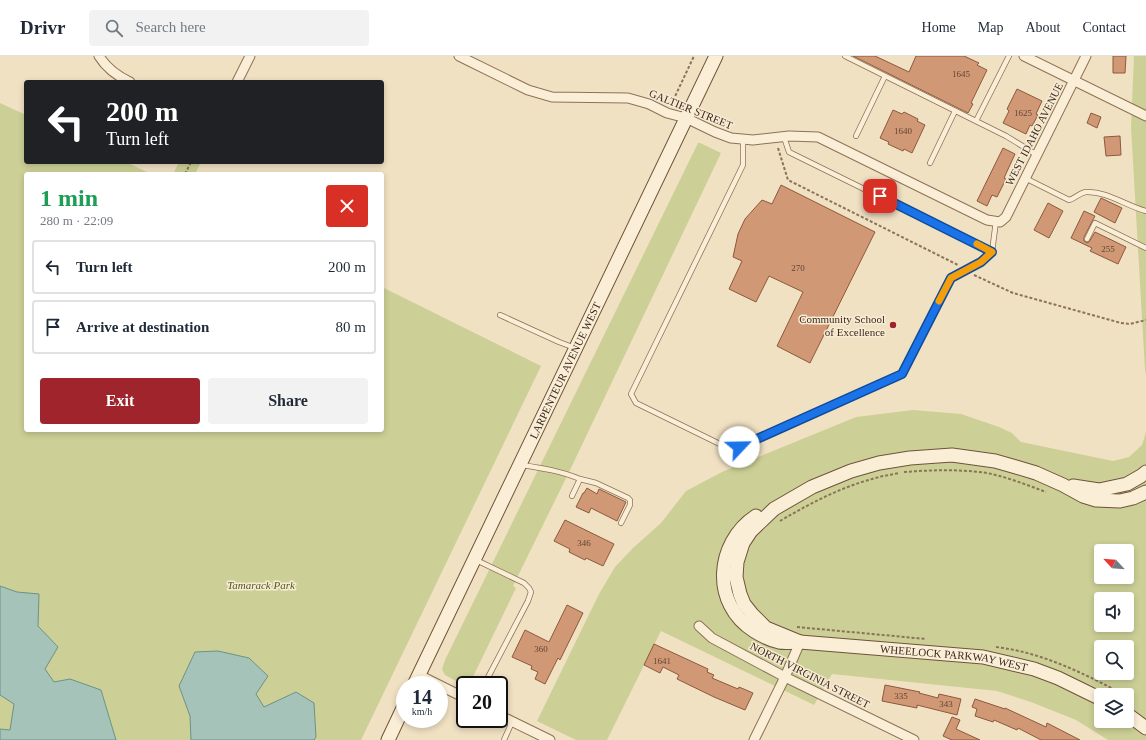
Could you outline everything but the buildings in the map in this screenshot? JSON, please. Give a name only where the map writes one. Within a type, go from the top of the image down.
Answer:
[{"type":"street","points":[[100,56],[112,72],[126,80]]},
{"type":"street","points":[[238,80],[250,56]]},
{"type":"street","name":"GALTIER STREET","points":[[459,56],[534,92],[552,97],[628,98],[649,104],[667,113],[686,118],[731,138],[818,137],[987,220],[998,221]]},
{"type":"street","name":"LARPENTEUR AVENUE WEST","points":[[418,676],[716,56]]},
{"type":"street","points":[[1024,56],[1146,116]]},
{"type":"street","name":"WEST IDAHO AVENUE","points":[[998,221],[1006,217],[1086,56]]},
{"type":"street","name":"WHEELOCK PARKWAY WEST","points":[[1094,696],[1058,678],[1034,669],[983,657],[800,642],[766,628],[744,604],[736,577],[737,562],[743,543],[751,531],[774,509],[812,487],[851,471],[879,463],[910,458],[952,455],[995,461],[1036,473],[1083,496],[1096,500],[1120,501],[1146,492]]},
{"type":"street","name":"WHEELOCK PARKWAY WEST","points":[[1063,485],[1099,490],[1127,484],[1146,472]]},
{"type":"street","name":"NORTH VIRGINIA STREET","points":[[699,626],[712,638],[785,677],[914,740]]},
{"type":"street","points":[[754,740],[785,677],[800,642]]},
{"type":"street","points":[[508,719],[550,740]]},
{"type":"street","points":[[1134,719],[1146,728]]},
{"type":"street","points":[[388,740],[396,723]]},
{"type":"lane","points":[[845,56],[1006,136],[1037,155]]},
{"type":"lane","points":[[976,121],[1009,56]]},
{"type":"lane","points":[[856,136],[885,76]]},
{"type":"lane","points":[[930,163],[955,111]]},
{"type":"lane","points":[[784,137],[789,152],[992,252]]},
{"type":"lane","points":[[744,139],[743,165],[631,394],[636,404],[726,447],[739,447],[902,374],[951,278],[981,262],[992,252],[998,221]]},
{"type":"lane","points":[[1025,178],[1070,200],[1078,194],[1086,192],[1100,194],[1146,211]]},
{"type":"lane","points":[[1087,239],[1095,223],[1146,248]]},
{"type":"lane","points":[[500,315],[575,348]]},
{"type":"lane","points":[[520,465],[565,473],[580,480],[596,483],[628,498],[630,500],[630,505],[621,523]]},
{"type":"lane","points":[[572,496],[580,480]]},
{"type":"lane","points":[[474,559],[524,584],[531,592],[489,676]]},
{"type":"lane","points":[[504,740],[513,721]]},
{"type":"path","points":[[672,102],[694,56]]},
{"type":"path","points":[[778,148],[788,180],[1013,293],[1121,323],[1130,324],[1146,320]]},
{"type":"path","points":[[775,524],[820,499],[847,487],[902,472],[949,470],[987,473],[1046,492]]},
{"type":"path","points":[[792,626],[920,638]]},
{"type":"green space","points":[[1134,56],[1146,56],[1146,375],[1131,127]]},
{"type":"green space","name":"Tamarack Park","points":[[0,103],[24,114],[24,164],[130,164],[147,172],[24,172],[24,432],[384,432],[384,288],[541,366],[361,740],[0,740]]},
{"type":"green space","points":[[698,143],[721,153],[513,586],[516,588],[473,676],[456,676],[456,681],[445,675],[442,669],[445,660]]},
{"type":"green space","points":[[178,164],[200,164],[196,172],[174,172]]},
{"type":"green space","points":[[913,410],[961,414],[1012,433],[1021,442],[1113,461],[1129,457],[1142,445],[1146,432],[1146,740],[1108,740],[1076,720],[1031,702],[997,691],[832,674],[814,705],[661,631],[607,740],[576,740],[537,721],[599,594],[615,567],[633,548],[661,523],[686,491],[722,472],[856,417]]},
{"type":"water","points":[[0,586],[17,592],[39,594],[38,626],[58,647],[45,669],[54,682],[70,679],[101,690],[116,740],[0,740],[0,729],[10,730],[14,704],[0,695]]},
{"type":"water","points":[[218,651],[249,658],[268,676],[256,694],[264,707],[296,692],[314,703],[316,737],[314,740],[191,740],[190,716],[179,686],[195,652]]},
{"type":"slow traffic","points":[[939,301],[951,278],[981,262],[992,252],[977,244]]},
{"type":"place","name":"Community School of Excellence","points":[[893,325]]},
{"type":"route","points":[[739,447],[902,374],[951,278],[981,262],[992,252],[880,196]]}]
